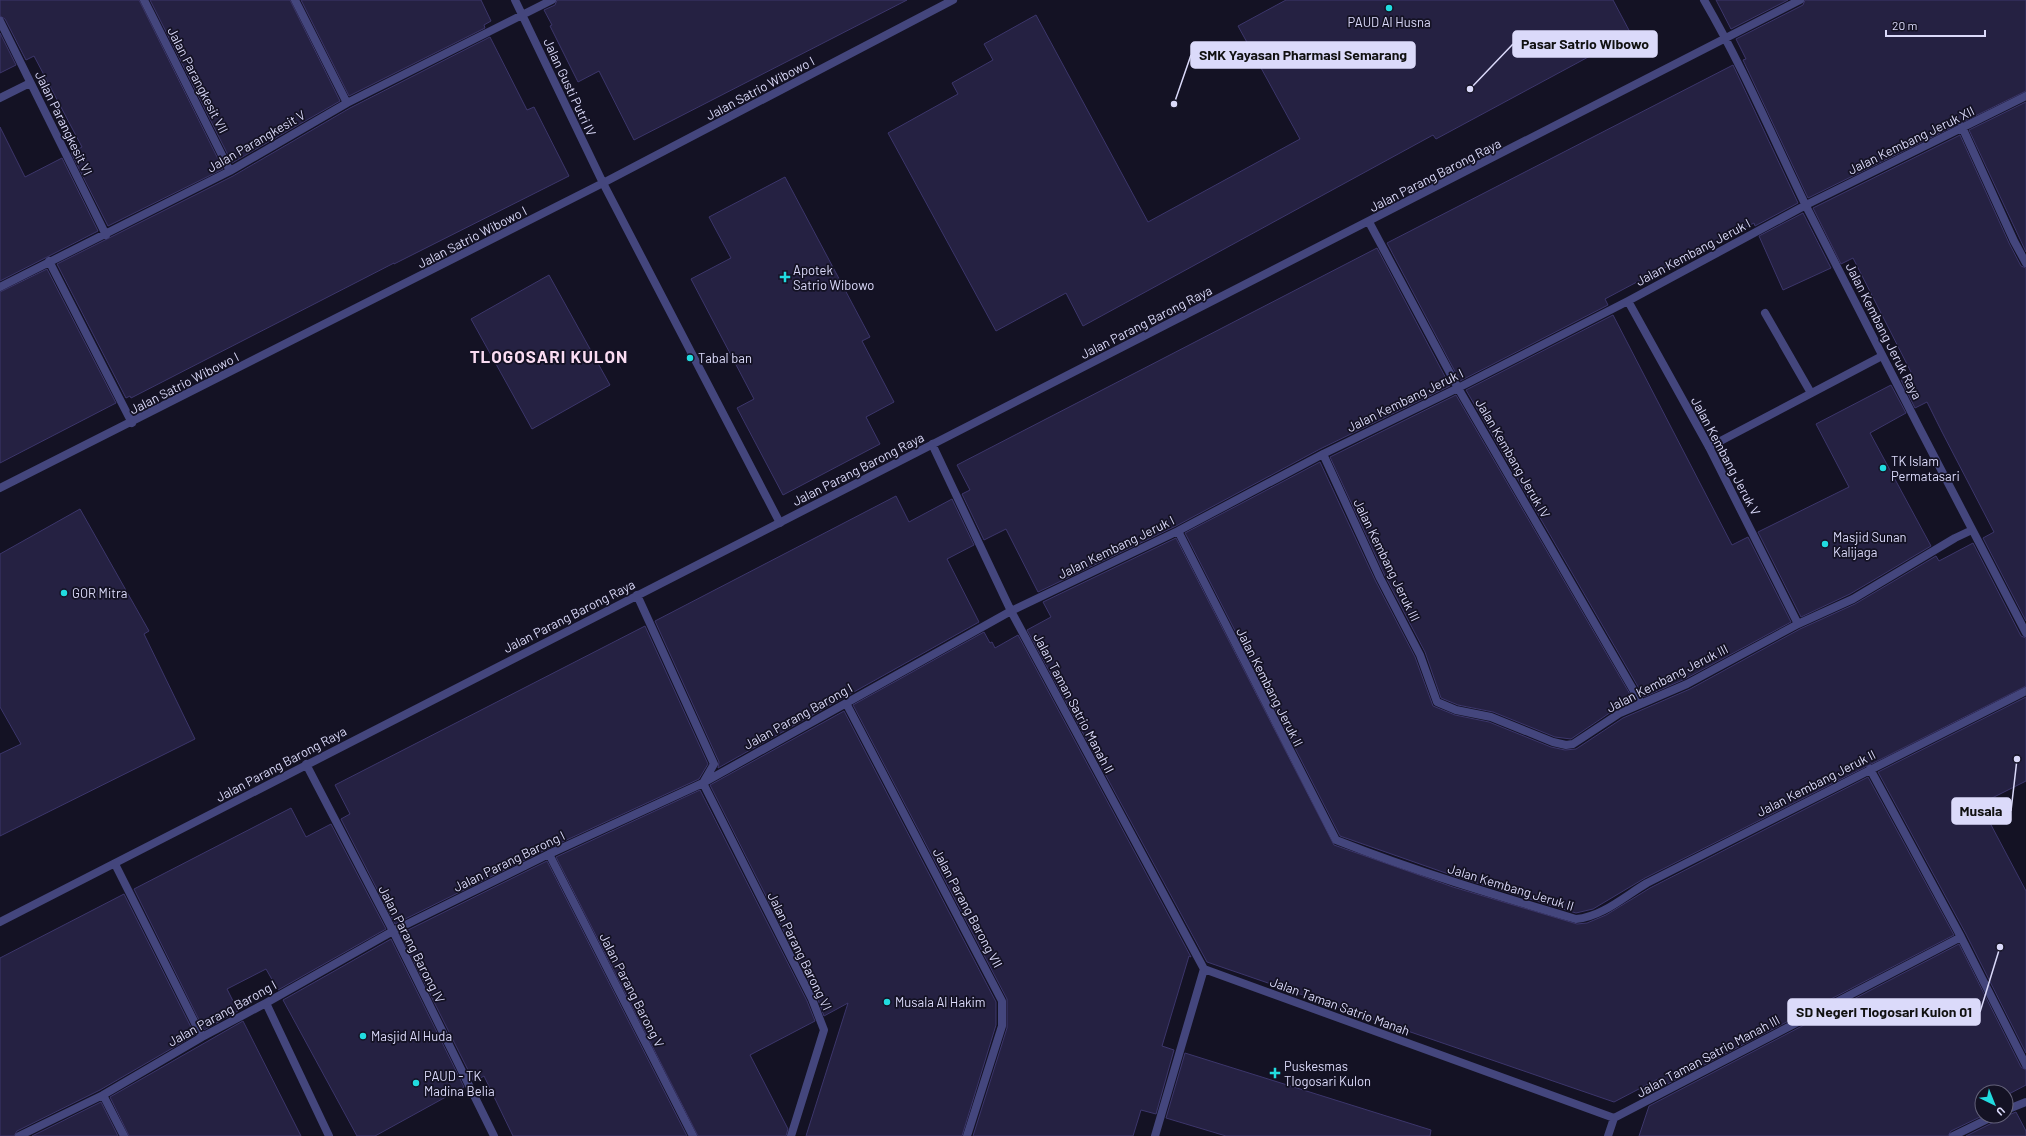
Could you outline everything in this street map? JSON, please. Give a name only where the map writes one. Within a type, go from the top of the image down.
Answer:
[{"type":"street","name":"Jalan Parangkesit VII","points":[[144,0],[230,171]]},
{"type":"street","points":[[295,0],[347,103]]},
{"type":"street","name":"Jalan Gusti Putri IV","points":[[516,0],[603,184],[780,523]]},
{"type":"street","name":"Jalan Parangkesit V","points":[[0,287],[49,261],[106,235],[230,171],[347,103],[552,0]]},
{"type":"street","name":"Jalan Satrio Wibowo I","points":[[0,488],[132,423],[603,184],[953,0]]},
{"type":"street","name":"Jalan Kembang Jeruk Raya","points":[[1704,0],[1726,38],[1806,205],[1882,356],[2026,633]]},
{"type":"street","name":"Jalan Parang Barong Raya","points":[[0,922],[1800,0]]},
{"type":"street","name":"Jalan Parangkesit VI","points":[[0,21],[106,235]]},
{"type":"street","points":[[0,98],[30,83]]},
{"type":"street","name":"Jalan Kembang Jeruk XII","points":[[1806,205],[2026,96]]},
{"type":"street","points":[[1962,127],[2014,241],[2026,263]]},
{"type":"street","name":"Jalan Kembang Jeruk I","points":[[1011,611],[1178,531],[1323,454],[1458,388],[1628,301],[1806,205]]},
{"type":"street","name":"Jalan Kembang Jeruk IV","points":[[1369,222],[1458,388],[1641,702]]},
{"type":"street","points":[[49,261],[132,423]]},
{"type":"street","name":"Jalan Kembang Jeruk V","points":[[1628,301],[1709,447],[1798,624]]},
{"type":"street","points":[[1765,313],[1811,393]]},
{"type":"street","points":[[1709,447],[1882,356]]},
{"type":"street","name":"Jalan Taman Satrio Manah II","points":[[932,444],[1011,611],[1204,970]]},
{"type":"street","name":"Jalan Kembang Jeruk III","points":[[1323,454],[1380,578],[1420,655],[1437,702],[1456,710],[1491,717],[1553,742],[1566,745],[1574,744],[1620,713],[1641,702],[1687,684],[1798,624],[1853,599],[1955,538],[1972,530]]},
{"type":"street","name":"Jalan Kembang Jeruk II","points":[[1178,531],[1336,840],[1384,860],[1576,919],[1588,918],[1598,914],[1647,883],[2026,691]]},
{"type":"street","points":[[637,595],[714,764],[703,783]]},
{"type":"street","name":"Jalan Parang Barong I","points":[[19,1136],[103,1095],[202,1037],[266,1003],[393,931],[549,854],[703,783],[1011,611]]},
{"type":"street","name":"Jalan Parang Barong VII","points":[[846,703],[1002,1001],[1002,1026],[967,1136]]},
{"type":"street","name":"Jalan Parang Barong IV","points":[[306,764],[393,931],[494,1136]]},
{"type":"street","points":[[1870,769],[1961,936],[2026,1065]]},
{"type":"street","name":"Jalan Parang Barong VI","points":[[703,783],[812,999],[824,1030],[791,1136]]},
{"type":"street","name":"Jalan Parang Barong V","points":[[549,854],[693,1136]]},
{"type":"street","points":[[115,864],[202,1037]]},
{"type":"street","name":"Jalan Taman Satrio Manah III","points":[[1614,1118],[1961,936]]},
{"type":"street","points":[[1154,1136],[1204,970]]},
{"type":"street","name":"Jalan Taman Satrio Manah","points":[[1204,970],[1614,1118]]},
{"type":"street","points":[[266,1003],[329,1136]]},
{"type":"street","points":[[103,1095],[124,1136]]},
{"type":"street","points":[[2014,1107],[2026,1102]]},
{"type":"street","points":[[1608,1136],[1614,1118]]},
{"type":"street","points":[[1953,1136],[1978,1124]]},
{"type":"building","points":[[0,0],[139,0],[223,169],[108,226],[71,153],[82,147],[34,56],[26,60],[5,19],[0,16]]},
{"type":"building","points":[[150,0],[290,0],[340,101],[232,163]]},
{"type":"building","points":[[301,0],[481,0],[491,21],[484,25],[485,28],[349,96]]},
{"type":"building","points":[[557,0],[907,0],[634,140],[599,71],[578,82],[550,26],[552,25],[544,10],[555,5]]},
{"type":"building","points":[[1286,0],[1613,0],[1631,34],[1436,139],[1433,135],[1083,326],[1066,293],[996,331],[888,133],[958,94],[952,83],[993,60],[984,44],[1036,15],[1148,222],[1300,139],[1238,26]]},
{"type":"building","points":[[1716,0],[1788,0],[1731,29]]},
{"type":"building","points":[[1805,0],[2026,0],[2026,91],[1808,198],[1743,60],[1746,59],[1736,39],[1803,5]]},
{"type":"building","points":[[0,33],[16,65],[0,73]]},
{"type":"building","points":[[490,37],[527,110],[534,107],[569,176],[394,263],[131,398],[130,396],[126,398],[57,264],[233,176],[350,108]]},
{"type":"building","points":[[1733,65],[1798,203],[1755,226],[1754,223],[1635,283],[1605,299],[1608,305],[1460,381],[1387,243]]},
{"type":"building","points":[[2026,102],[2026,252],[1969,130]]},
{"type":"building","points":[[0,127],[25,177],[62,158],[98,231],[0,281]]},
{"type":"building","points":[[1960,135],[2009,243],[2021,266],[2026,268],[2026,621],[1983,538],[1994,532],[1927,402],[1915,408],[1901,380],[1912,374],[1853,258],[1841,264],[1813,208]]},
{"type":"building","points":[[785,177],[870,337],[862,341],[894,402],[866,417],[880,444],[783,495],[737,408],[754,399],[691,279],[731,258],[709,217]]},
{"type":"building","points":[[1803,213],[1831,268],[1783,290],[1759,236]]},
{"type":"building","points":[[1377,248],[1450,386],[1320,449],[1176,526],[1038,592],[1006,529],[984,540],[962,494],[970,490],[957,465]]},
{"type":"building","points":[[47,269],[116,403],[0,463],[0,292]]},
{"type":"building","points":[[549,275],[610,385],[532,429],[471,319]]},
{"type":"building","points":[[1613,315],[1732,545],[1748,537],[1791,622],[1685,679],[1644,697],[1466,390]]},
{"type":"building","points":[[1891,385],[1906,413],[1870,433],[1931,546],[1850,594],[1801,617],[1758,532],[1849,487],[1816,424]]},
{"type":"building","points":[[1456,395],[1634,701],[1617,708],[1571,739],[1555,737],[1493,712],[1458,705],[1441,698],[1425,652],[1385,576],[1330,457]]},
{"type":"building","points":[[1320,462],[1375,580],[1415,657],[1433,706],[1455,715],[1489,722],[1551,747],[1565,750],[1576,749],[1623,718],[1690,689],[1800,629],[1855,604],[1936,556],[1939,561],[1973,543],[2021,636],[2026,638],[2026,686],[1645,878],[1593,909],[1576,913],[1457,877],[1340,836],[1185,533]]},
{"type":"building","points":[[896,496],[909,522],[952,499],[974,545],[947,559],[979,622],[718,768],[719,762],[655,621]]},
{"type":"building","points":[[80,509],[149,631],[144,634],[195,739],[0,836],[0,754],[21,744],[0,707],[0,554]]},
{"type":"building","points":[[1176,538],[1334,845],[1453,887],[1577,924],[1587,923],[1606,915],[1650,888],[1868,777],[1954,935],[1654,1091],[1658,1079],[1614,1102],[1207,962],[1027,630],[1051,617],[1043,602]]},
{"type":"building","points":[[645,626],[708,764],[699,779],[547,849],[395,924],[341,819],[350,814],[335,785]]},
{"type":"building","points":[[984,632],[990,643],[992,642],[995,648],[1018,635],[1191,957],[1189,956],[1162,1046],[1174,1050],[1156,1114],[1141,1110],[1133,1136],[973,1136],[1007,1028],[1007,999],[853,705]]},
{"type":"building","points":[[2026,697],[2026,781],[1980,804],[2026,891],[2026,1053],[1966,934],[1878,772]]},
{"type":"building","points":[[844,711],[996,1002],[996,1025],[962,1136],[806,1136],[848,1003],[824,1016],[817,997],[710,785]]},
{"type":"building","points":[[700,790],[807,1001],[815,1021],[750,1055],[788,1129],[786,1136],[698,1136],[556,857]]},
{"type":"building","points":[[291,808],[306,837],[331,824],[386,929],[278,990],[266,969],[227,989],[238,1011],[204,1030],[134,889]]},
{"type":"building","points":[[547,861],[687,1136],[513,1136],[484,1076],[474,1082],[400,934]]},
{"type":"building","points":[[124,894],[195,1035],[100,1090],[17,1131],[14,1136],[0,1136],[0,958]]},
{"type":"building","points":[[391,939],[464,1087],[375,1136],[357,1136],[283,1000]]},
{"type":"building","points":[[1959,944],[2021,1067],[2026,1070],[2026,1085],[2014,1091],[2014,1084],[1974,1084],[1974,1120],[1951,1131],[1948,1136],[1639,1136],[1649,1106]]},
{"type":"building","points":[[243,1021],[301,1136],[129,1136],[110,1097]]},
{"type":"building","points":[[1185,1053],[1431,1130],[1430,1136],[1226,1136],[1166,1118]]},
{"type":"building","points":[[101,1102],[118,1136],[32,1136]]},
{"type":"building","points":[[2016,1112],[2026,1131],[2026,1136],[1966,1136],[1990,1124],[2014,1124],[2014,1113]]},
{"type":"place","name":"PAUD Al Husna","points":[[1389,8]]},
{"type":"place","name":"Pasar Satrio Wibowo","points":[[1470,89]]},
{"type":"place","name":"SMK Yayasan Pharmasi Semarang","points":[[1174,104]]},
{"type":"place","name":"Apotek Satrio Wibowo","points":[[785,277]]},
{"type":"place","name":"Tabal ban","points":[[690,358]]},
{"type":"place","name":"TK Islam Permatasari","points":[[1883,468]]},
{"type":"place","name":"Masjid Sunan Kalijaga","points":[[1825,544]]},
{"type":"place","name":"GOR Mitra","points":[[64,593]]},
{"type":"place","name":"Musala","points":[[2017,759]]},
{"type":"place","name":"SD Negeri Tlogosari Kulon 01","points":[[2000,947]]},
{"type":"place","name":"Musala Al Hakim","points":[[887,1002]]},
{"type":"place","name":"Masjid Al Huda","points":[[363,1036]]},
{"type":"place","name":"Puskesmas Tlogosari Kulon","points":[[1275,1073]]},
{"type":"place","name":"PAUD - TK Madina Belia","points":[[416,1083]]},
{"type":"district","name":"TLOGOSARI KULON","points":[[549,356]]}]
